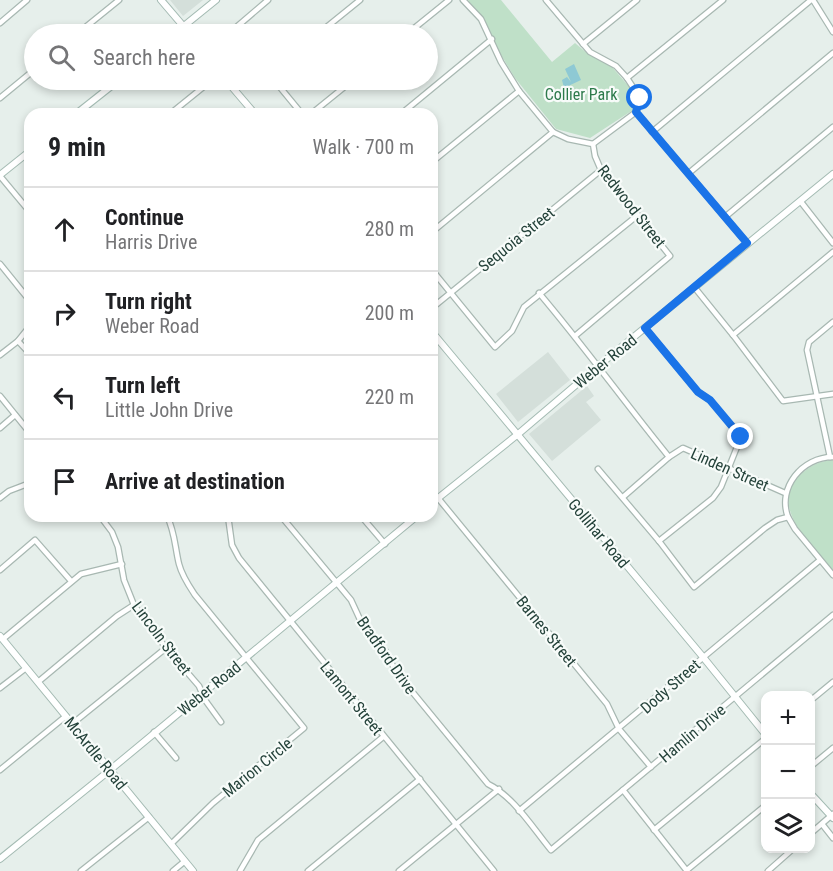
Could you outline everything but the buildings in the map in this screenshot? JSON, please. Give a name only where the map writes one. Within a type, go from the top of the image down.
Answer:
[{"type":"main road","points":[[162,0],[182,24]]},
{"type":"main road","points":[[188,24],[216,0]]},
{"type":"main road","points":[[84,108],[106,90]]},
{"type":"main road","points":[[235,90],[250,108]]},
{"type":"main road","points":[[0,175],[24,156]]},
{"type":"main road","name":"Weber Road","points":[[438,499],[833,174]]},
{"type":"main road","name":"Gollihar Road","points":[[438,339],[703,657],[761,732]]},
{"type":"main road","name":"Weber Road","points":[[0,859],[410,522]]},
{"type":"main road","name":"McArdle Road","points":[[1,638],[193,871]]},
{"type":"main road","points":[[815,798],[832,816]]},
{"type":"street","points":[[0,23],[27,0]]},
{"type":"street","points":[[89,24],[119,0]]},
{"type":"street","points":[[242,24],[268,0]]},
{"type":"street","points":[[330,24],[360,0]]},
{"type":"street","points":[[419,24],[449,0]]},
{"type":"street","points":[[438,227],[553,132],[519,91],[501,62],[481,20],[463,0]]},
{"type":"street","points":[[546,0],[590,52],[616,66],[640,98],[636,112],[593,144]]},
{"type":"street","points":[[627,78],[723,0]]},
{"type":"street","points":[[652,132],[812,0],[833,32]]},
{"type":"street","points":[[583,44],[634,1]]},
{"type":"street","points":[[438,84],[492,39]]},
{"type":"street","points":[[689,173],[833,53]]},
{"type":"street","points":[[0,98],[24,78]]},
{"type":"street","points":[[177,108],[200,90]]},
{"type":"street","points":[[282,90],[297,108]]},
{"type":"street","points":[[318,108],[341,90]]},
{"type":"street","points":[[408,108],[430,90]]},
{"type":"street","points":[[438,157],[519,91]]},
{"type":"street","points":[[636,112],[747,243]]},
{"type":"street","points":[[725,217],[833,127]]},
{"type":"street","name":"Redwood Street","points":[[553,132],[568,139],[593,144],[601,170],[670,256],[575,336]]},
{"type":"street","name":"Sequoia Street","points":[[438,303],[601,170]]},
{"type":"street","points":[[0,175],[24,205]]},
{"type":"street","points":[[801,202],[833,243]]},
{"type":"street","points":[[438,277],[495,347],[512,331],[524,307],[539,293],[638,215]]},
{"type":"street","points":[[733,335],[833,252]]},
{"type":"street","points":[[0,264],[24,294]]},
{"type":"street","points":[[695,288],[783,401],[833,394]]},
{"type":"street","name":"Linden Street","points":[[539,293],[669,457],[683,448],[785,493]]},
{"type":"street","points":[[833,322],[809,342],[807,350],[831,457],[818,459],[802,469],[789,484],[785,493],[785,507],[795,529],[833,575]]},
{"type":"street","points":[[645,328],[698,392],[710,400],[741,437],[722,488],[713,498],[659,541]]},
{"type":"street","points":[[0,345],[2,353],[24,333]]},
{"type":"street","points":[[18,340],[24,347]]},
{"type":"street","points":[[0,396],[24,426]]},
{"type":"street","points":[[0,428],[15,415]]},
{"type":"street","points":[[623,497],[669,457]]},
{"type":"street","points":[[598,468],[694,587],[765,528],[777,520],[788,517]]},
{"type":"street","points":[[0,498],[9,491],[24,485]]},
{"type":"street","name":"Barnes Street","points":[[438,505],[607,704],[619,729],[651,767]]},
{"type":"street","name":"Lincoln Street","points":[[104,522],[112,532],[122,564],[124,580],[134,605],[166,648],[199,686],[205,700],[221,722]]},
{"type":"street","points":[[170,522],[180,567],[186,581],[246,657]]},
{"type":"street","name":"Lamont Street","points":[[229,522],[232,545],[239,558],[492,870]]},
{"type":"street","name":"Bradford Drive","points":[[285,522],[351,600],[363,626],[385,650],[396,672],[488,784],[499,789],[551,850]]},
{"type":"street","points":[[366,522],[385,544]]},
{"type":"street","points":[[0,570],[35,540],[71,581]]},
{"type":"street","name":"Dody Street","points":[[519,811],[820,560]]},
{"type":"street","points":[[1,638],[81,574],[122,564]]},
{"type":"street","points":[[38,682],[117,616],[134,605]]},
{"type":"street","name":"Hamlin Drive","points":[[551,850],[833,615]]},
{"type":"street","points":[[72,724],[166,648]]},
{"type":"street","name":"Marion Circle","points":[[171,844],[213,803],[304,728],[246,657]]},
{"type":"street","points":[[0,688],[26,668]]},
{"type":"street","points":[[815,697],[833,682]]},
{"type":"street","points":[[0,770],[66,716]]},
{"type":"street","points":[[154,732],[176,758]]},
{"type":"street","points":[[240,871],[258,840],[383,737]]},
{"type":"street","points":[[654,830],[761,740]]},
{"type":"street","points":[[815,763],[833,748]]},
{"type":"street","points":[[308,871],[420,779]]},
{"type":"street","points":[[399,871],[499,789]]},
{"type":"street","points":[[623,790],[687,871],[761,808]]},
{"type":"street","points":[[815,830],[832,816]]},
{"type":"street","points":[[81,871],[149,817]]},
{"type":"street","points":[[822,824],[833,838]]},
{"type":"street","points":[[768,871],[789,853]]},
{"type":"street","points":[[173,871],[185,861]]},
{"type":"shaded area","points":[[170,0],[203,0],[183,16]]},
{"type":"shaded area","points":[[548,352],[570,380],[518,422],[496,394]]},
{"type":"shaded area","points":[[587,386],[594,396],[586,402],[601,420],[552,461],[529,434]]},
{"type":"green space","name":"Collier Park","points":[[468,0],[501,0],[552,62],[575,43],[588,54],[612,67],[638,97],[636,108],[590,138],[556,129],[515,78]]},
{"type":"green space","points":[[833,460],[833,570],[797,526],[788,500],[791,487],[800,475],[815,464]]},
{"type":"water","points":[[574,64],[581,80],[564,88],[562,80],[567,77],[571,82],[565,69]]},
{"type":"route","points":[[640,98],[636,112],[747,243],[645,328],[698,392],[710,400],[741,437]]}]
